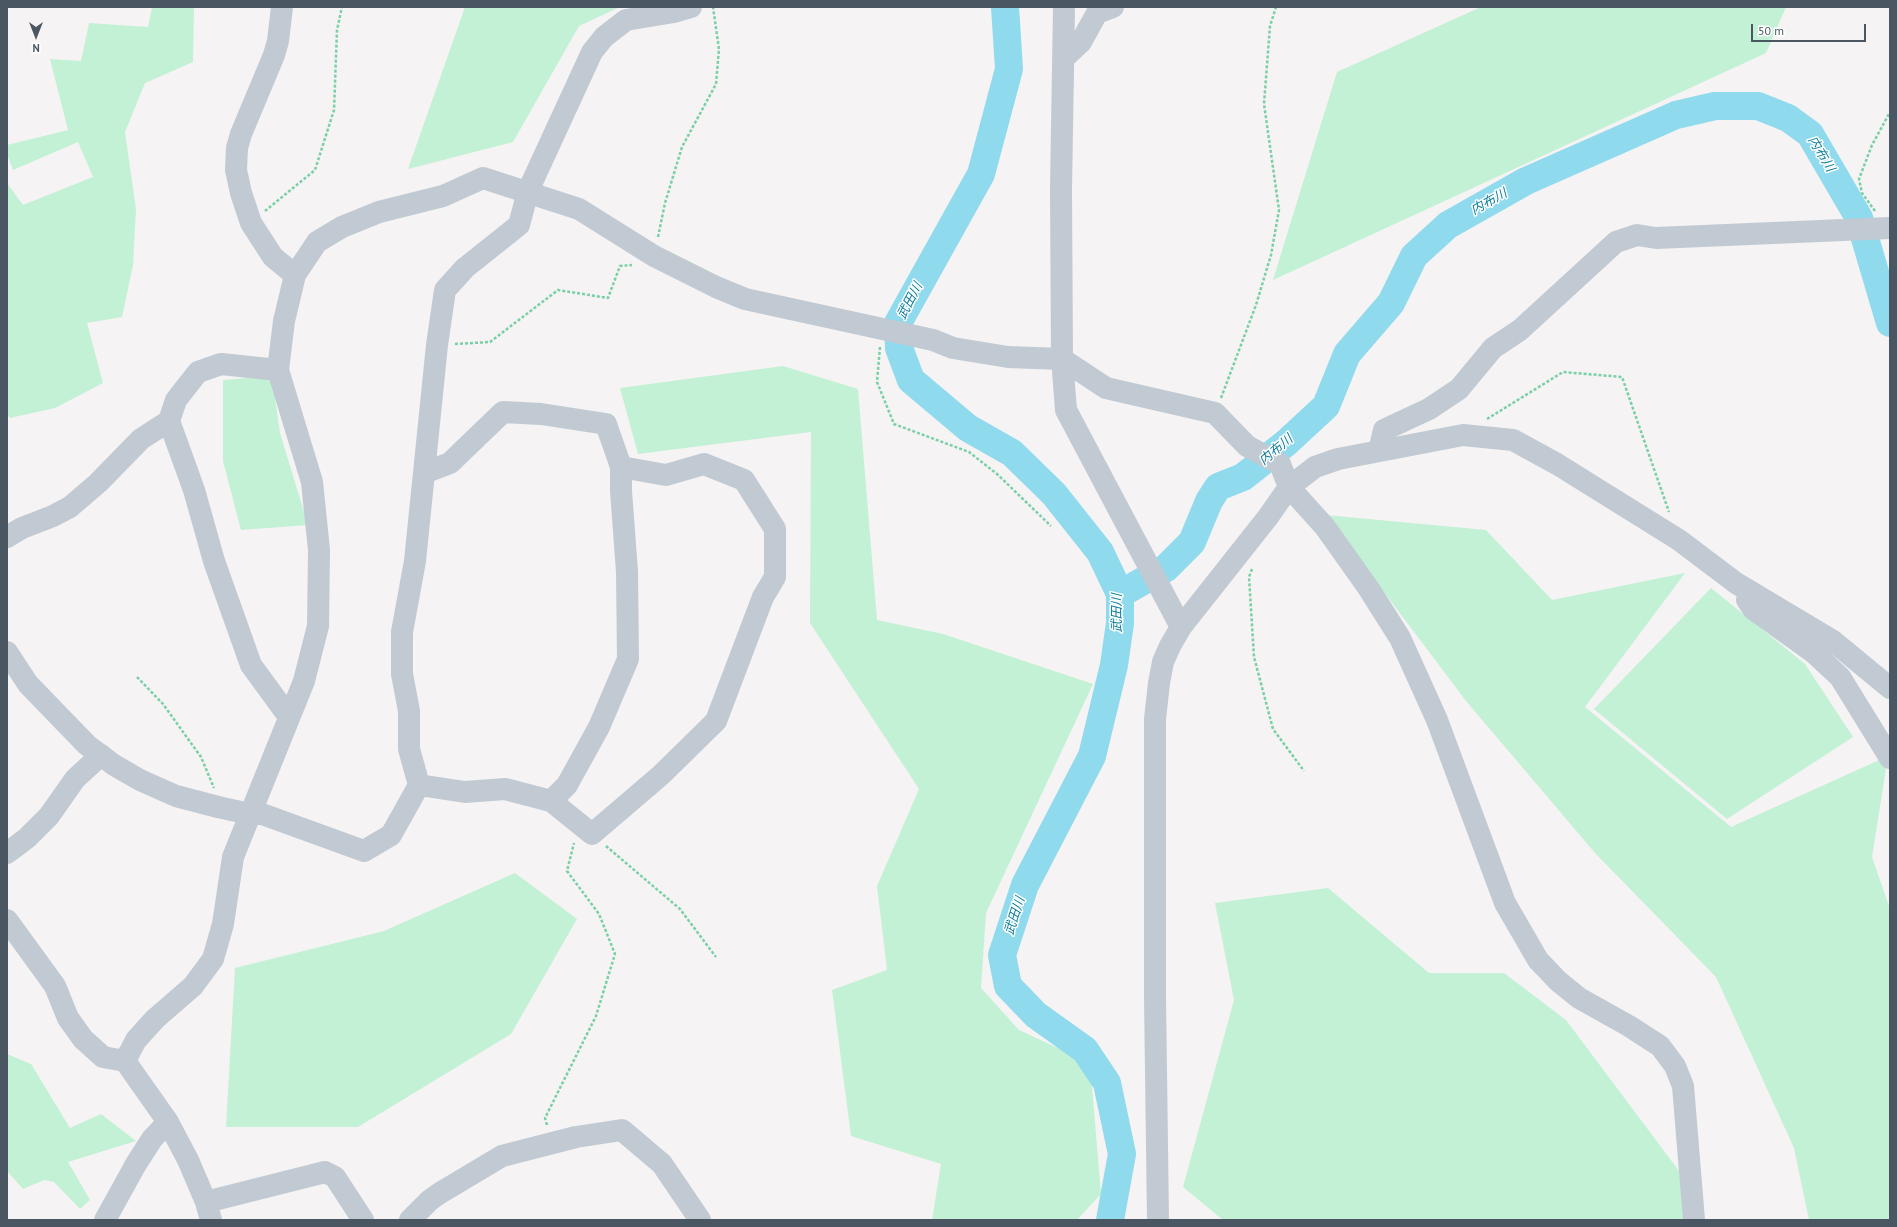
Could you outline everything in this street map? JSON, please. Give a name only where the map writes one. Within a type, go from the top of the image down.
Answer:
[{"type":"street","points":[[282,7],[278,41],[274,55],[248,114],[237,148],[236,170],[241,193],[251,223],[273,257],[295,274]]},
{"type":"street","points":[[7,652],[28,684],[87,745],[140,780],[176,796],[250,814],[262,814],[364,851],[391,835],[419,785],[409,749],[409,711],[402,674],[402,632],[415,561],[437,345],[445,290],[465,268],[518,225],[528,192],[592,52],[604,37],[626,20],[674,12],[691,7]]},
{"type":"street","points":[[1064,7],[1061,190],[1062,359],[1066,410],[1177,619]]},
{"type":"street","points":[[1064,58],[1081,42],[1097,12],[1113,7]]},
{"type":"street","points":[[125,1061],[136,1040],[155,1019],[193,986],[213,959],[223,924],[233,857],[304,682],[318,626],[319,550],[312,482],[278,370],[284,320],[295,274],[317,242],[342,227],[379,212],[443,196],[483,178],[580,209],[654,256],[716,287],[745,299],[881,330],[933,340],[953,348],[1008,357],[1062,359],[1106,388],[1215,413],[1247,446],[1280,464],[1289,487],[1325,527],[1369,589],[1400,638],[1437,720],[1505,903],[1538,960],[1558,981],[1579,998],[1660,1046],[1675,1066],[1683,1086],[1694,1220]]},
{"type":"street","points":[[1379,451],[1384,430],[1429,409],[1459,389],[1493,348],[1520,330],[1616,242],[1637,235],[1656,238],[1889,228]]},
{"type":"street","points":[[278,370],[221,364],[198,372],[176,400],[169,421],[194,490],[214,561],[251,665],[289,717]]},
{"type":"street","points":[[424,473],[450,463],[503,412],[541,414],[606,424],[621,467],[621,491],[627,572],[628,660],[599,727],[567,785],[551,801]]},
{"type":"street","points":[[7,537],[22,528],[54,516],[70,507],[98,483],[141,439],[169,421]]},
{"type":"street","points":[[1158,1220],[1154,997],[1155,718],[1163,662],[1170,646],[1177,619],[1268,517],[1289,487],[1315,467],[1338,459],[1463,434],[1513,440],[1557,464],[1679,540],[1736,583],[1833,641],[1890,688]]},
{"type":"street","points":[[419,785],[465,792],[505,789],[551,801],[586,829],[662,775],[716,721],[762,597],[775,577],[775,529],[744,480],[704,464],[666,475],[621,467]]},
{"type":"street","points":[[1736,583],[1753,609],[1813,652],[1840,677],[1890,758]]},
{"type":"street","points":[[7,853],[27,838],[49,816],[74,779],[101,755]]},
{"type":"street","points":[[7,920],[55,986],[68,1018],[83,1039],[103,1057],[125,1061],[168,1122],[188,1160],[208,1211],[325,1172],[335,1177],[363,1220]]},
{"type":"street","points":[[106,1220],[136,1164],[152,1139],[168,1122]]},
{"type":"street","points":[[410,1220],[430,1200],[440,1193],[502,1156],[552,1143],[622,1130],[662,1164],[700,1220]]},
{"type":"path","points":[[251,223],[315,170],[334,110],[337,30],[342,7]]},
{"type":"path","points":[[437,345],[490,342],[558,290],[608,298],[620,266],[652,264],[665,203],[682,147],[716,84],[719,49],[713,7]]},
{"type":"path","points":[[1215,413],[1258,298],[1271,255],[1279,210],[1264,104],[1270,26],[1276,7]]},
{"type":"path","points":[[1889,228],[1862,193],[1859,179],[1872,145],[1890,112]]},
{"type":"path","points":[[881,330],[876,382],[894,424],[969,452],[997,474],[1051,526]]},
{"type":"path","points":[[1463,434],[1563,372],[1622,377],[1679,540]]},
{"type":"path","points":[[1254,562],[1249,577],[1254,657],[1273,729],[1304,771]]},
{"type":"path","points":[[138,677],[163,704],[202,757],[223,808]]},
{"type":"path","points":[[552,1143],[546,1118],[596,1016],[615,954],[598,914],[567,871],[586,829],[680,909],[716,957]]},
{"type":"green space","points":[[152,7],[194,7],[193,62],[145,83],[125,132],[136,209],[133,265],[122,317],[87,323],[103,383],[55,408],[10,418],[7,413],[7,183],[23,205],[93,177],[78,142],[13,170],[7,154],[7,145],[68,130],[50,59],[81,61],[89,23],[148,27]]},
{"type":"green space","points":[[465,7],[620,7],[579,26],[513,142],[408,169]]},
{"type":"green space","points":[[1481,7],[1786,7],[1766,53],[1273,280],[1337,72]]},
{"type":"green space","points":[[783,366],[858,389],[877,620],[943,634],[1093,684],[986,913],[981,988],[1019,1030],[1090,1063],[1101,1194],[1077,1220],[932,1220],[941,1164],[851,1136],[832,990],[887,970],[877,886],[919,789],[810,623],[811,432],[638,454],[620,388]]},
{"type":"green space","points":[[272,376],[280,433],[308,525],[241,530],[223,461],[223,380]]},
{"type":"green space","points":[[1326,515],[1486,530],[1552,600],[1685,573],[1585,707],[1731,827],[1888,756],[1872,857],[1890,909],[1890,1220],[1809,1220],[1794,1148],[1716,977],[1595,853],[1466,701]]},
{"type":"green space","points":[[1711,588],[1805,664],[1853,737],[1727,819],[1594,709]]},
{"type":"green space","points":[[515,873],[577,919],[511,1034],[358,1127],[226,1127],[235,968],[384,931]]},
{"type":"green space","points":[[1328,888],[1429,973],[1504,973],[1566,1020],[1679,1171],[1686,1220],[1223,1220],[1183,1187],[1234,1000],[1215,903]]},
{"type":"green space","points":[[7,1054],[31,1064],[70,1128],[101,1114],[136,1141],[68,1162],[90,1200],[80,1209],[54,1182],[44,1180],[23,1189],[7,1171]]},
{"type":"waterway","name":"武田川","points":[[1005,7],[1009,69],[981,174],[898,323],[899,348],[911,380],[968,428],[1012,453],[1054,494],[1100,552],[1120,594],[1120,623],[1114,665],[1092,756],[1025,885],[1002,955],[1008,986],[1036,1015],[1085,1050],[1107,1083],[1122,1154],[1110,1220]]},
{"type":"waterway","name":"内布川","points":[[1120,594],[1166,568],[1192,542],[1209,501],[1218,487],[1243,477],[1286,443],[1326,406],[1347,354],[1391,303],[1414,256],[1448,225],[1526,181],[1676,115],[1715,106],[1758,106],[1788,118],[1810,134],[1859,218],[1890,323]]}]
